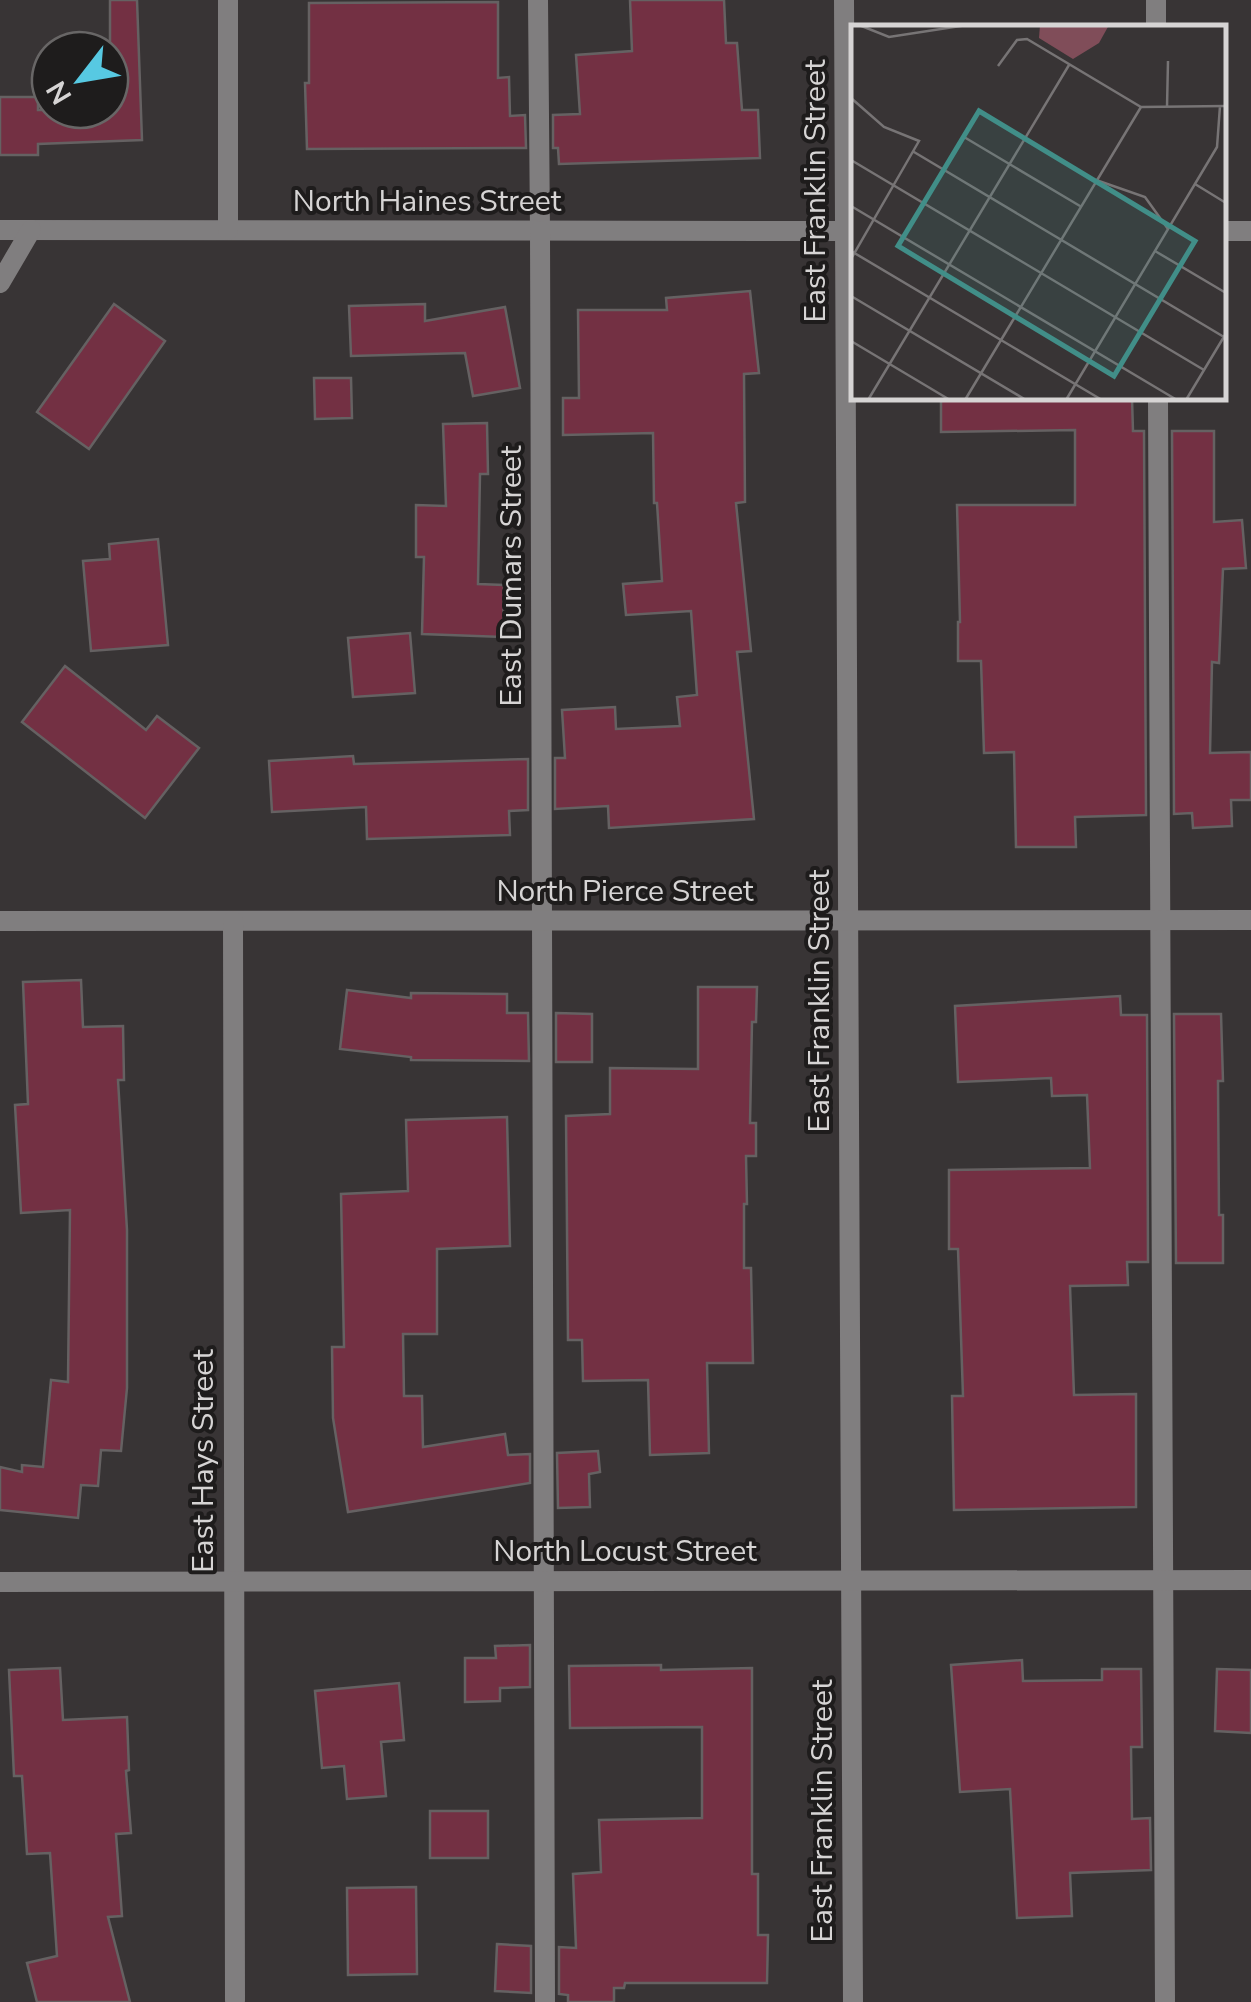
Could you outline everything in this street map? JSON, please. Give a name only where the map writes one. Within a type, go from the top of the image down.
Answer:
[{"type":"street","points":[[228,0],[228,230]]},
{"type":"street","name":"East Dumars Street","points":[[538,0],[545,2002]]},
{"type":"street","name":"East Franklin Street","points":[[844,0],[849,231],[853,2002]]},
{"type":"street","name":"North Haines Street","points":[[0,230],[849,231]]},
{"type":"street","points":[[0,283],[30,230]]},
{"type":"street","points":[[1158,400],[1165,2002]]},
{"type":"street","name":"North Pierce Street","points":[[0,921],[1251,920]]},
{"type":"street","name":"East Hays Street","points":[[233,922],[235,2000]]},
{"type":"street","name":"North Locust Street","points":[[0,1582],[1251,1580]]},
{"type":"building","points":[[110,0],[137,0],[142,140],[38,144],[38,155],[0,155],[0,97],[30,97],[30,130],[130,130],[130,30],[110,30]]},
{"type":"building","points":[[630,0],[724,0],[726,43],[737,43],[742,110],[758,110],[760,158],[559,164],[558,148],[553,148],[553,115],[580,114],[576,55],[632,51]]},
{"type":"building","points":[[498,2],[498,78],[509,77],[510,116],[525,115],[526,148],[307,149],[309,3]]},
{"type":"building","points":[[750,291],[759,373],[744,374],[745,502],[736,503],[751,651],[737,652],[754,819],[609,828],[608,806],[555,809],[555,758],[565,758],[562,710],[615,707],[616,729],[680,726],[677,697],[697,695],[691,611],[626,615],[623,584],[662,581],[654,503],[653,433],[563,435],[563,398],[579,398],[578,310],[667,310],[666,298]]},
{"type":"building","points":[[114,304],[165,341],[89,449],[37,412]]},
{"type":"building","points":[[425,304],[425,321],[505,307],[520,388],[473,396],[465,353],[351,356],[349,306]]},
{"type":"building","points":[[314,378],[351,378],[352,418],[315,419]]},
{"type":"building","points":[[941,400],[1132,400],[1133,431],[1144,431],[1146,815],[1075,817],[1076,847],[1016,847],[1014,752],[984,753],[981,661],[958,661],[957,505],[1075,505],[1075,430],[941,432]]},
{"type":"building","points":[[487,423],[488,474],[480,474],[478,584],[504,585],[503,637],[422,634],[424,557],[416,557],[416,505],[446,506],[443,424]]},
{"type":"building","points":[[1172,431],[1214,431],[1214,522],[1242,520],[1246,568],[1223,569],[1219,663],[1212,662],[1210,753],[1251,752],[1251,800],[1231,800],[1232,826],[1193,828],[1192,813],[1174,814]]},
{"type":"building","points":[[158,539],[168,645],[91,651],[83,561],[110,559],[109,544]]},
{"type":"building","points":[[410,633],[415,693],[353,697],[348,638]]},
{"type":"building","points":[[65,666],[146,730],[157,716],[199,748],[145,818],[22,722]]},
{"type":"building","points":[[353,756],[354,764],[528,759],[528,810],[509,811],[510,835],[367,839],[366,807],[272,812],[269,761]]},
{"type":"building","points":[[81,980],[83,1027],[123,1026],[124,1080],[118,1080],[127,1230],[127,1388],[121,1451],[101,1450],[98,1486],[81,1485],[78,1518],[0,1510],[0,1467],[22,1472],[22,1465],[43,1467],[51,1380],[68,1382],[70,1210],[21,1213],[15,1105],[28,1104],[23,982]]},
{"type":"building","points":[[698,987],[757,987],[756,1022],[752,1022],[750,1123],[756,1123],[756,1156],[746,1156],[744,1204],[744,1268],[751,1268],[753,1363],[707,1363],[709,1453],[650,1455],[648,1380],[583,1381],[582,1340],[568,1340],[566,1116],[610,1114],[610,1068],[698,1069]]},
{"type":"building","points":[[347,990],[411,998],[411,993],[507,994],[507,1013],[528,1013],[529,1061],[411,1060],[340,1049]]},
{"type":"building","points":[[1120,996],[1121,1015],[1147,1015],[1148,1262],[1127,1262],[1128,1285],[1070,1286],[1074,1395],[1136,1394],[1136,1507],[954,1510],[952,1396],[963,1396],[958,1249],[949,1249],[949,1170],[1090,1168],[1087,1095],[1052,1096],[1051,1078],[958,1082],[955,1006]]},
{"type":"building","points":[[556,1013],[592,1014],[592,1062],[556,1062]]},
{"type":"building","points":[[1174,1014],[1221,1014],[1219,1215],[1223,1215],[1223,1263],[1176,1263]]},
{"type":"building","points":[[507,1117],[510,1246],[437,1249],[437,1334],[403,1334],[404,1396],[422,1396],[423,1447],[505,1434],[508,1455],[530,1454],[530,1483],[348,1512],[333,1418],[332,1347],[344,1347],[341,1194],[408,1191],[406,1120]]},
{"type":"building","points":[[598,1451],[600,1472],[589,1474],[590,1507],[558,1508],[557,1453]]},
{"type":"building","points":[[530,1645],[530,1687],[500,1688],[500,1701],[465,1702],[465,1658],[496,1658],[495,1646]]},
{"type":"building","points":[[1022,1660],[1023,1681],[1102,1680],[1102,1669],[1141,1669],[1142,1747],[1131,1747],[1132,1819],[1150,1818],[1151,1870],[1070,1873],[1072,1916],[1017,1918],[1010,1789],[960,1792],[951,1665]]},
{"type":"building","points":[[661,1665],[661,1670],[752,1668],[752,1874],[758,1874],[758,1935],[768,1935],[767,1983],[625,1983],[624,1988],[614,1988],[614,2002],[568,2002],[568,1995],[559,1994],[559,1947],[576,1948],[573,1874],[601,1872],[599,1820],[702,1818],[702,1727],[570,1728],[569,1666]]},
{"type":"building","points":[[60,1668],[63,1720],[127,1717],[131,1833],[116,1834],[122,1916],[108,1917],[130,2002],[37,2002],[27,1963],[57,1956],[50,1853],[27,1854],[22,1776],[14,1776],[9,1670]]},
{"type":"building","points":[[1217,1669],[1251,1670],[1251,1733],[1215,1731]]},
{"type":"building","points":[[399,1683],[404,1740],[381,1742],[386,1796],[347,1799],[344,1766],[322,1768],[315,1691]]},
{"type":"building","points":[[430,1811],[488,1811],[488,1858],[430,1858]]},
{"type":"building","points":[[416,1887],[417,1974],[348,1975],[347,1888]]},
{"type":"building","points":[[497,1944],[531,1946],[531,1993],[495,1991]]}]
